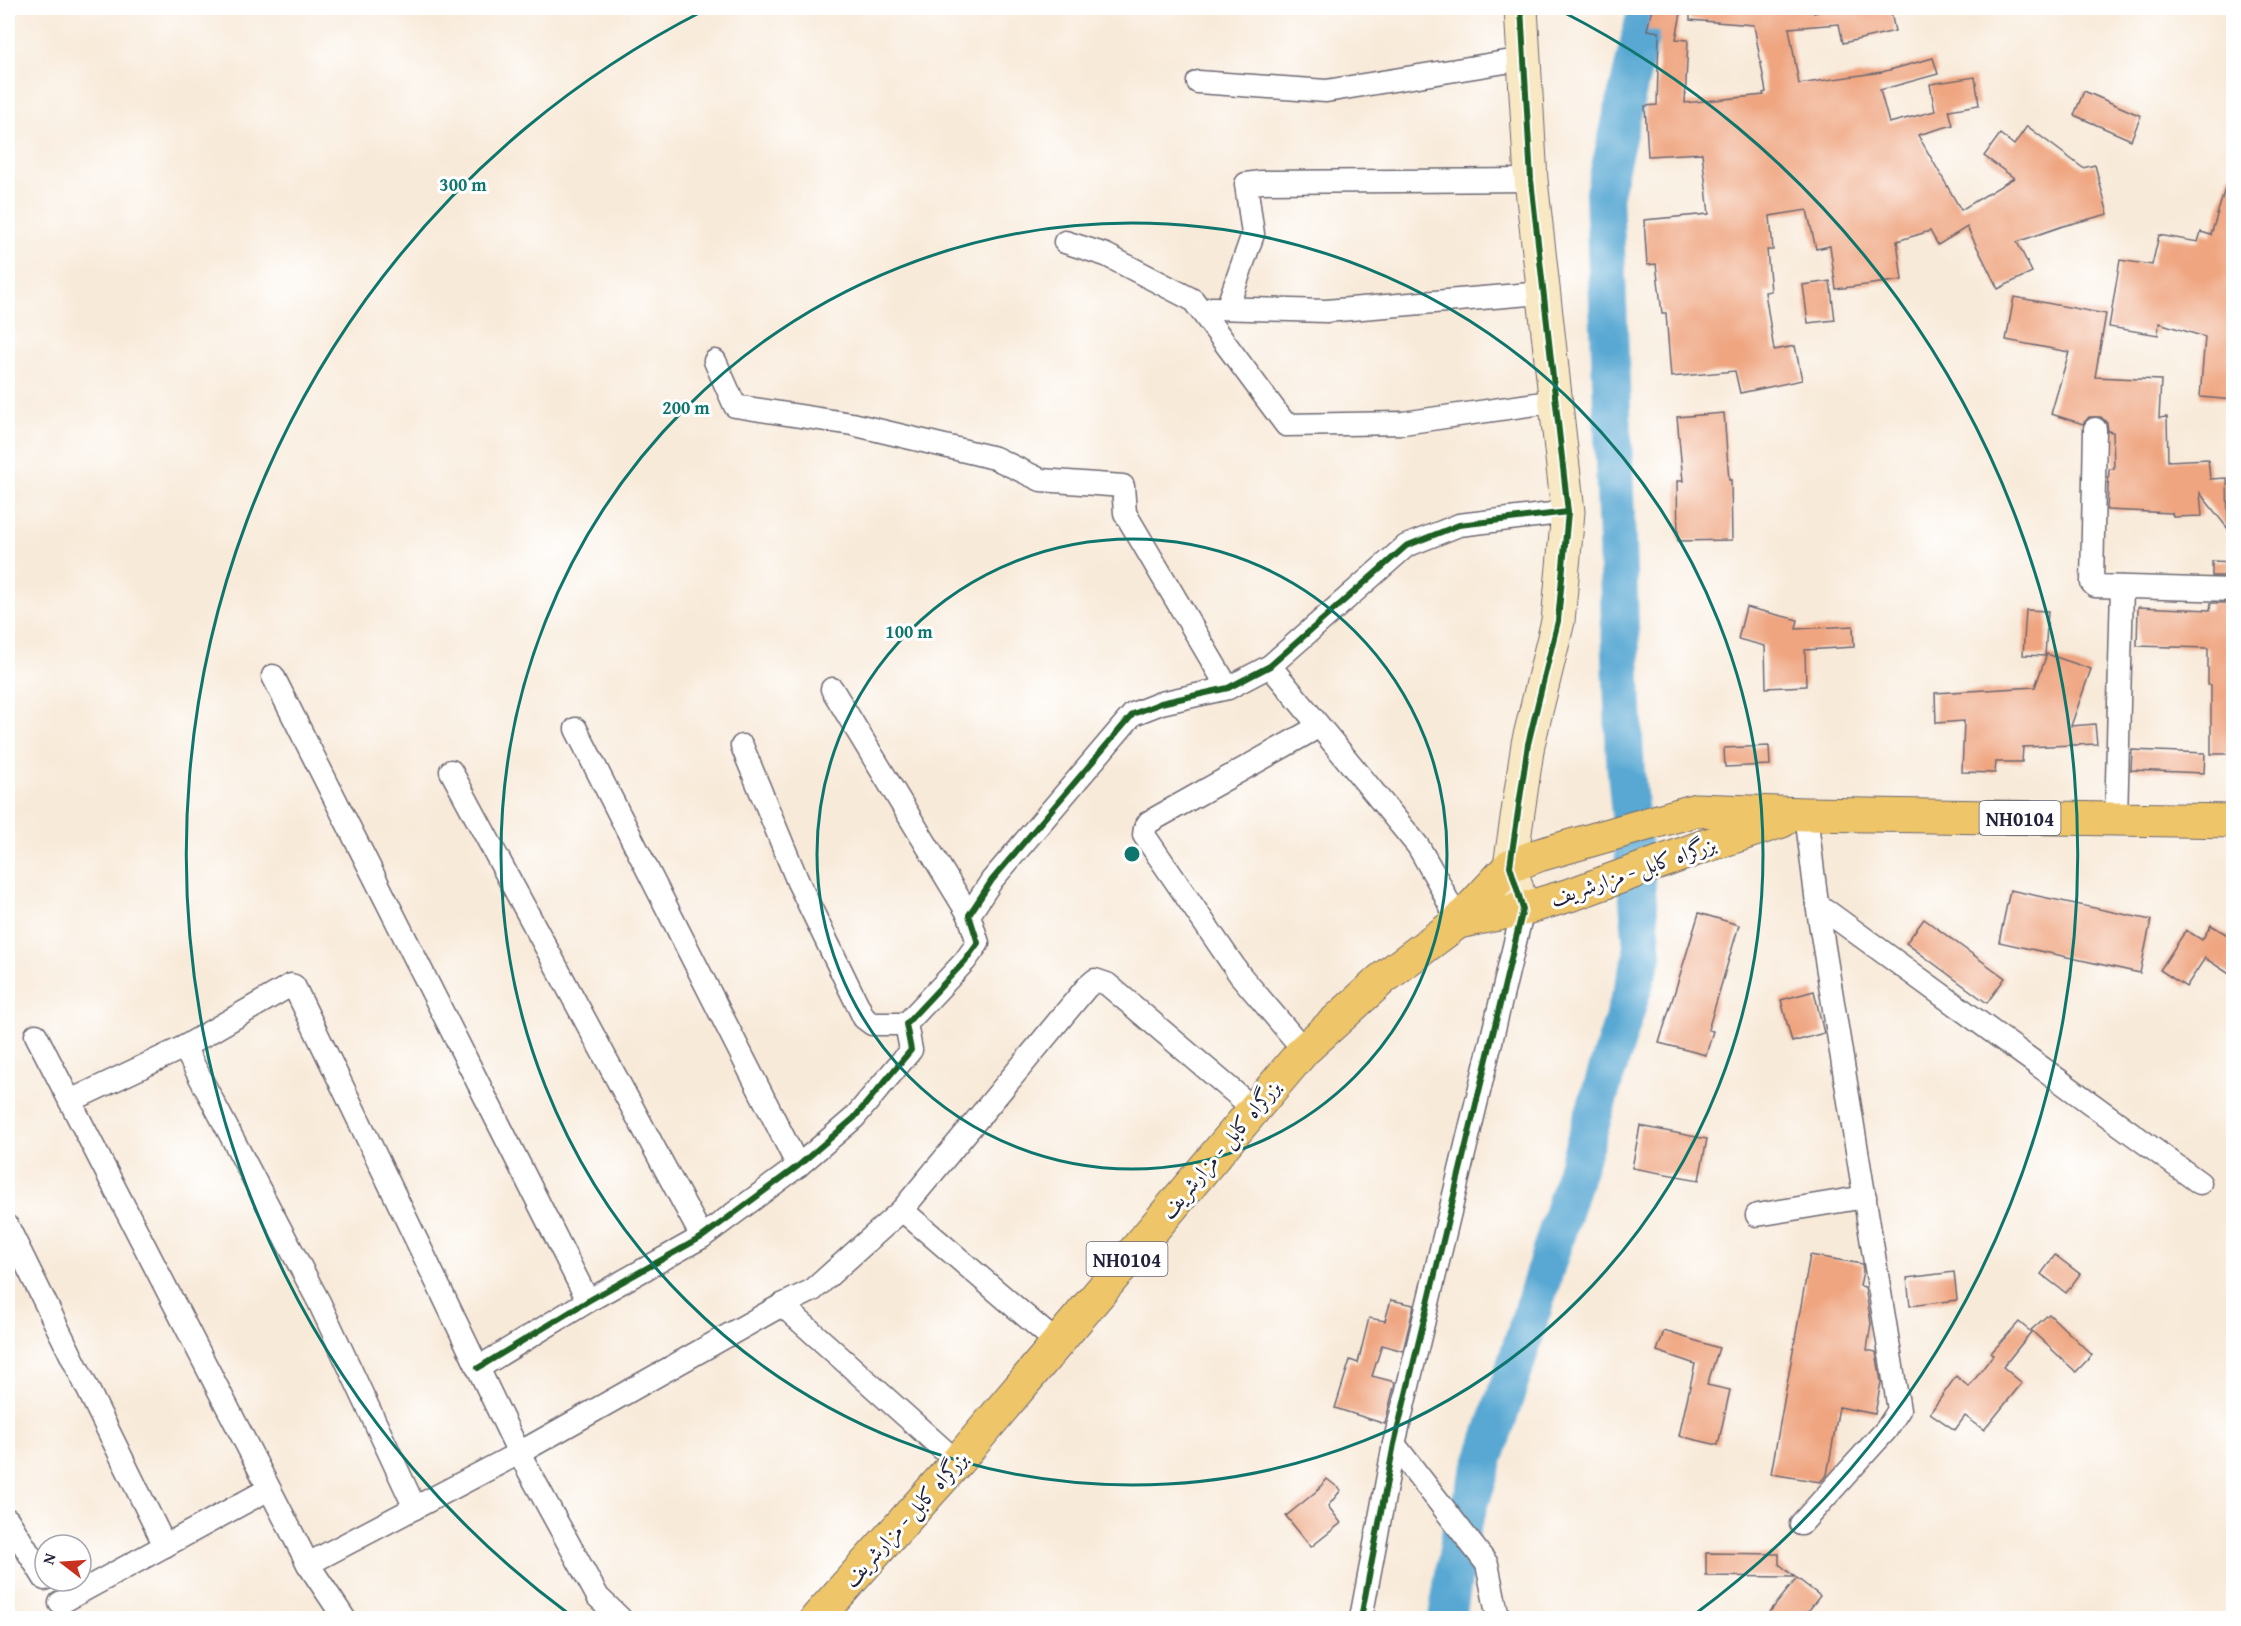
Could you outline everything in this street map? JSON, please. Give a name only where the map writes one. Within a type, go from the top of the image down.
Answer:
[{"type":"highway","name":"بزرگراه کابل - مزارشریف","points":[[817,1618],[957,1462],[1304,1050],[1382,979],[1458,922],[1525,860],[1696,810],[2116,820],[2234,820]]},
{"type":"highway","name":"بزرگراه کابل - مزارشریف","points":[[1458,922],[1523,909],[1573,894],[1705,846],[1806,814]]},
{"type":"street","points":[[1361,1618],[1394,1444],[1523,909],[1528,744],[1558,621],[1568,512],[1531,180],[1521,8]]},
{"type":"street","points":[[1198,82],[1326,91],[1524,59]]},
{"type":"street","points":[[1227,308],[1253,234],[1246,184],[1531,180]]},
{"type":"street","points":[[1065,242],[1106,255],[1192,300],[1286,425],[1403,423],[1557,401]]},
{"type":"street","points":[[1197,307],[1326,311],[1543,293]]},
{"type":"street","points":[[715,361],[735,406],[852,424],[995,458],[1041,480],[1123,486],[1125,513],[1228,688]]},
{"type":"street","points":[[2096,429],[2092,583],[2095,586],[2234,590]]},
{"type":"street","points":[[969,915],[992,880],[1133,714],[1161,703],[1228,688],[1270,666],[1406,546],[1459,525],[1568,512]]},
{"type":"street","points":[[2116,820],[2122,587]]},
{"type":"street","points":[[1270,666],[1418,846],[1458,922]]},
{"type":"street","points":[[273,676],[588,1301]]},
{"type":"street","points":[[742,746],[798,882],[864,1018],[872,1024],[906,1024],[965,961],[978,943],[969,915],[832,689]]},
{"type":"street","points":[[1304,1050],[1240,975],[1144,835],[1144,828],[1149,822],[1318,727]]},
{"type":"street","points":[[576,729],[798,1166]]},
{"type":"street","points":[[451,771],[702,1237]]},
{"type":"street","points":[[1801,1524],[1886,1430],[1899,1410],[1817,904],[1806,814]]},
{"type":"street","points":[[1817,904],[2200,1183]]},
{"type":"street","points":[[308,1564],[519,1453],[782,1305],[813,1290],[902,1210],[1095,980],[1107,984],[1254,1109]]},
{"type":"street","points":[[70,1101],[184,1047],[291,986],[297,989],[519,1453],[598,1597],[620,1618]]},
{"type":"street","points":[[478,1368],[588,1301],[702,1237],[798,1166],[854,1118],[911,1050],[906,1024]]},
{"type":"street","points":[[36,1035],[308,1564],[344,1618]]},
{"type":"street","points":[[184,1047],[319,1302],[415,1508]]},
{"type":"street","points":[[1757,1215],[1865,1197]]},
{"type":"street","points":[[902,1210],[1057,1343]]},
{"type":"street","points":[[8,1227],[165,1546]]},
{"type":"street","points":[[782,1305],[957,1462]]},
{"type":"street","points":[[1394,1444],[1487,1564],[1498,1618]]},
{"type":"street","points":[[54,1593],[65,1611],[165,1546],[269,1489]]},
{"type":"street","points":[[8,1520],[33,1559]]},
{"type":"building","points":[[1652,8],[1682,8],[1676,39],[1688,40],[1685,103],[1764,95],[1763,93],[1766,92],[1754,25],[1690,20],[1690,8],[1813,8],[1814,13],[1835,8],[1890,8],[1895,31],[1843,43],[1839,24],[1789,28],[1799,84],[1882,72],[1933,58],[1938,74],[1880,90],[1889,123],[1935,111],[1930,84],[1975,77],[1979,105],[1949,110],[1953,125],[1918,135],[1961,210],[2014,178],[1984,156],[2000,134],[2014,145],[2027,126],[2083,168],[2095,165],[2108,214],[2017,242],[2032,272],[1998,289],[1967,227],[1938,245],[1930,231],[1897,241],[1902,280],[1836,289],[1830,246],[1816,249],[1807,210],[1770,216],[1773,250],[1767,250],[1771,291],[1765,292],[1774,350],[1795,346],[1802,380],[1740,393],[1735,371],[1671,377],[1666,313],[1662,313],[1656,264],[1647,265],[1644,220],[1709,214],[1702,153],[1648,156],[1645,106],[1657,105],[1659,32],[1647,30]]},
{"type":"building","points":[[2084,91],[2141,116],[2131,140],[2074,115]]},
{"type":"building","points":[[2229,175],[2234,176],[2234,400],[2200,397],[2205,337],[2159,323],[2158,335],[2109,327],[2120,260],[2152,265],[2159,235],[2198,242],[2201,232],[2211,235]]},
{"type":"building","points":[[1830,281],[1835,320],[1808,323],[1803,285]]},
{"type":"building","points":[[2014,297],[2106,314],[2095,377],[2161,380],[2159,418],[2167,417],[2168,461],[2208,459],[2210,479],[2227,478],[2228,529],[2200,493],[2202,516],[2173,517],[2172,513],[2107,510],[2109,469],[2114,469],[2113,432],[2108,431],[2107,423],[2101,417],[2089,417],[2083,424],[2051,414],[2069,352],[2006,340]]},
{"type":"building","points":[[1724,413],[1729,480],[1731,480],[1732,540],[1678,541],[1677,481],[1683,481],[1677,417]]},
{"type":"building","points":[[2212,561],[2234,562],[2234,576],[2212,576]]},
{"type":"building","points":[[2211,603],[2234,603],[2234,754],[2211,754],[2211,685],[2208,685],[2208,648],[2137,646],[2138,607],[2210,610]]},
{"type":"building","points":[[1746,607],[1798,620],[1796,629],[1853,626],[1854,647],[1805,650],[1806,686],[1766,688],[1765,646],[1738,639]]},
{"type":"building","points":[[2026,610],[2048,611],[2045,656],[2023,655]]},
{"type":"building","points":[[2047,654],[2091,669],[2071,726],[2095,724],[2097,744],[2023,747],[2022,762],[1996,762],[1995,773],[1962,772],[1964,721],[1936,723],[1935,693],[2035,687]]},
{"type":"building","points":[[1769,746],[1770,765],[1725,767],[1724,748]]},
{"type":"building","points":[[2132,750],[2205,753],[2204,773],[2131,770]]},
{"type":"building","points":[[2010,890],[2151,920],[2140,973],[1999,942]]},
{"type":"building","points":[[1699,913],[1739,925],[1708,1030],[1713,1031],[1706,1055],[1659,1043]]},
{"type":"building","points":[[1924,919],[2005,978],[1987,1003],[1906,943]]},
{"type":"building","points":[[2211,925],[2234,939],[2234,977],[2205,958],[2186,987],[2160,970],[2186,930],[2202,940]]},
{"type":"building","points":[[1814,991],[1824,1033],[1792,1042],[1781,1000]]},
{"type":"building","points":[[1640,1126],[1707,1139],[1699,1180],[1632,1168]]},
{"type":"building","points":[[1810,1255],[1862,1264],[1860,1286],[1865,1287],[1871,1323],[1867,1350],[1876,1352],[1881,1382],[1875,1414],[1839,1407],[1827,1475],[1820,1482],[1771,1474]]},
{"type":"building","points":[[2055,1255],[2080,1274],[2066,1293],[2041,1274]]},
{"type":"building","points":[[1954,1272],[1957,1300],[1910,1306],[1907,1278]]},
{"type":"building","points":[[1391,1300],[1414,1305],[1403,1351],[1382,1345],[1372,1376],[1395,1382],[1385,1424],[1335,1408],[1350,1360],[1358,1363],[1369,1318],[1385,1321]]},
{"type":"building","points":[[2049,1314],[2092,1355],[2076,1372],[2031,1330]]},
{"type":"building","points":[[2019,1322],[2031,1332],[2003,1367],[2022,1383],[1984,1430],[1965,1416],[1955,1430],[1930,1413],[1956,1376],[1969,1387],[1993,1355],[1991,1353]]},
{"type":"building","points":[[1664,1331],[1719,1348],[1707,1385],[1730,1390],[1718,1445],[1679,1436],[1695,1364],[1657,1351]]},
{"type":"building","points":[[1327,1479],[1341,1490],[1328,1506],[1341,1523],[1311,1547],[1286,1516],[1318,1490]]},
{"type":"building","points":[[1706,1553],[1779,1554],[1779,1564],[1795,1577],[1706,1576]]},
{"type":"building","points":[[1797,1578],[1820,1596],[1803,1618],[1765,1618]]},
{"type":"waterway","points":[[1447,1618],[1461,1530],[1511,1379],[1643,956],[1625,761],[1604,193],[1647,8]]},
{"type":"cycle path","points":[[1361,1618],[1394,1444],[1523,909],[1510,866],[1528,744],[1558,621],[1568,512],[1531,180],[1521,8]]},
{"type":"cycle path","points":[[478,1368],[588,1301],[702,1237],[798,1166],[854,1118],[911,1050],[906,1024],[965,961],[978,943],[969,915],[992,880],[1133,714],[1161,703],[1228,688],[1270,666],[1406,546],[1459,525],[1568,512]]}]
